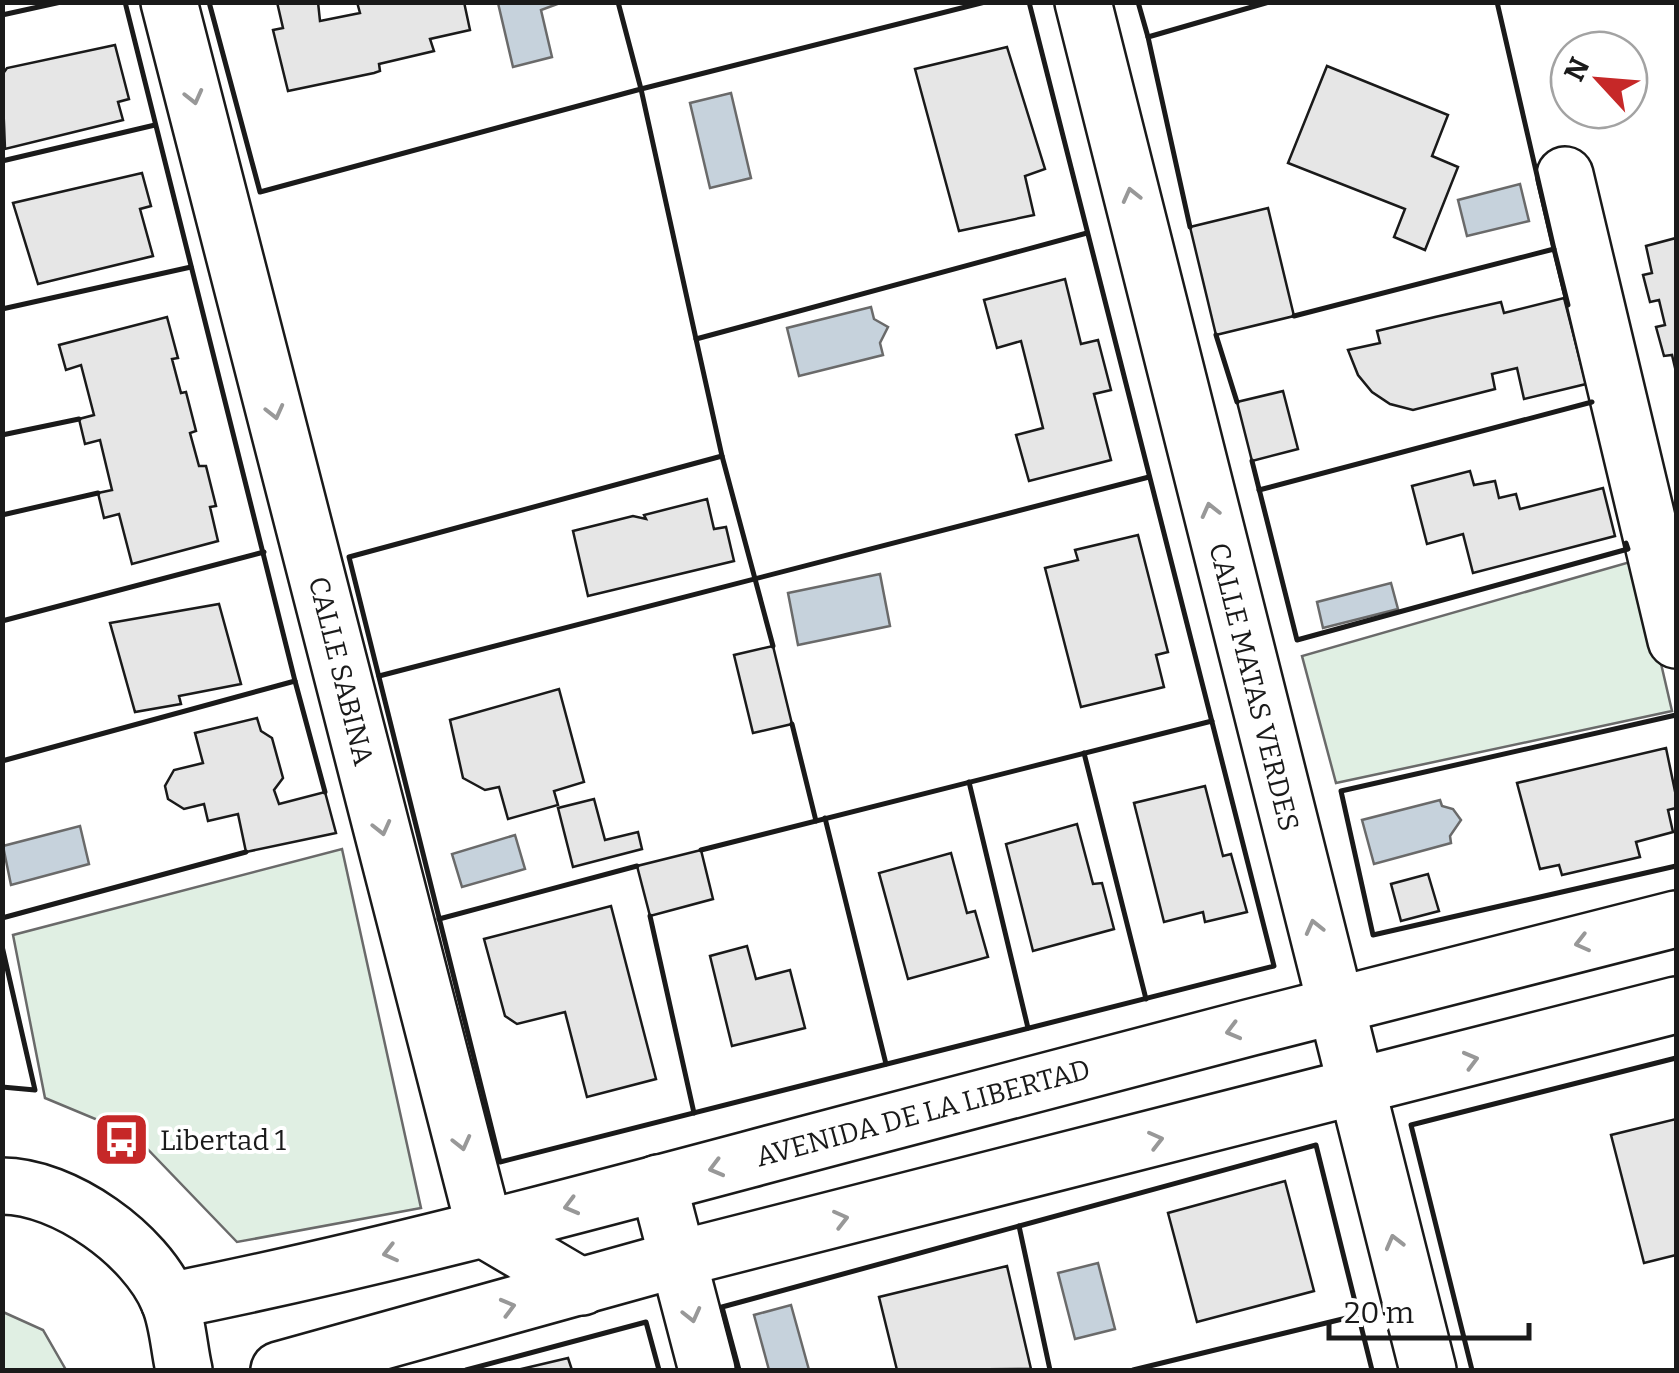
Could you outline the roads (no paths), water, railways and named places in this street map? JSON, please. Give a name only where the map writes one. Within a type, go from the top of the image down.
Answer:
[{"type":"street","name":"CALLE SABINA","points":[[170,2],[485,1230]]},
{"type":"street","name":"CALLE MATAS VERDES","points":[[1083,2],[1428,1370]]},
{"type":"street","points":[[1565,176],[1676,640]]},
{"type":"street","name":"AVENIDA DE LA LIBERTAD","points":[[169,1300],[324,1270],[485,1230],[1333,1004],[1676,919]]},
{"type":"street","points":[[278,1370],[678,1260],[1355,1091],[1676,1005]]},
{"type":"street","points":[[658,1183],[706,1370]]},
{"type":"street","points":[[2,1186],[77,1206],[131,1246],[169,1300],[184,1370]]},
{"type":"street","points":[[485,1230],[582,1287]]},
{"type":"place","name":"Libertad 1","points":[[121,1140]]}]
